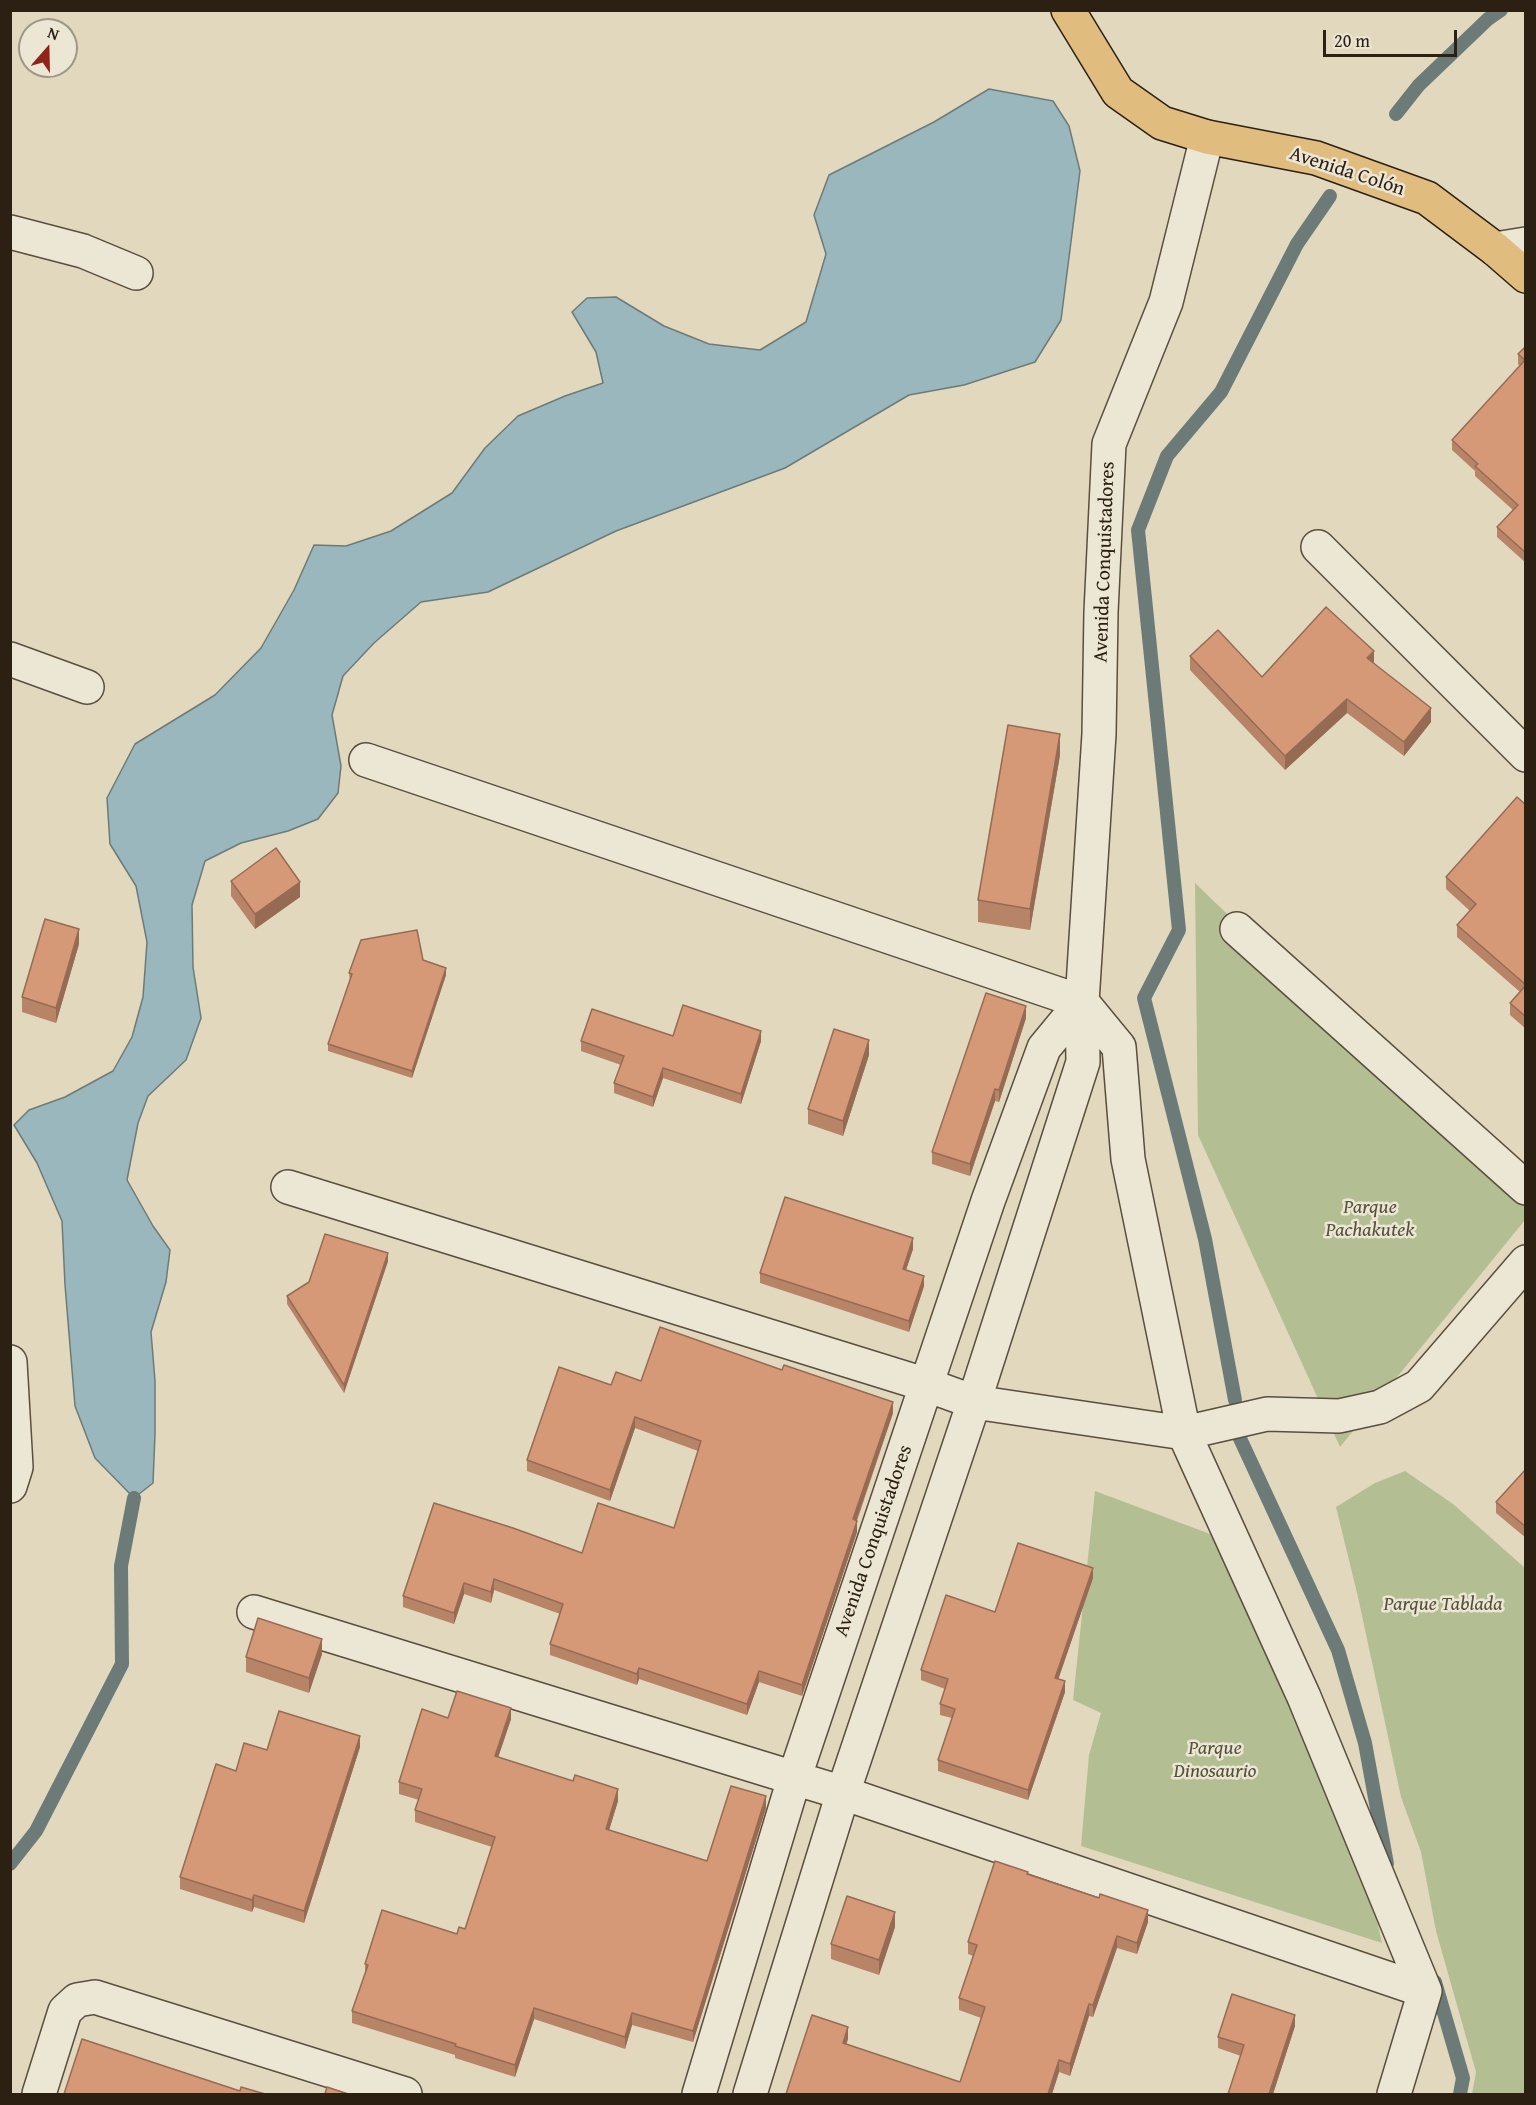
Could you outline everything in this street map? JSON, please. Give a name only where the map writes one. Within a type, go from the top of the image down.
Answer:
[{"type":"main road","name":"Avenida Colón","points":[[1068,10],[1118,92],[1162,123],[1207,138],[1316,158],[1427,198],[1510,247],[1526,276]]},
{"type":"street","name":"Avenida Conquistadores","points":[[750,2094],[843,1793],[974,1402],[1083,1062],[1082,1002],[1099,734],[1101,612],[1109,444],[1166,302],[1207,138]]},
{"type":"street","points":[[10,232],[83,251],[136,273]]},
{"type":"street","points":[[1318,547],[1526,755]]},
{"type":"street","points":[[10,659],[87,687]]},
{"type":"street","points":[[366,760],[1082,1002],[1119,1047],[1128,1159],[1184,1433],[1304,1697],[1425,1991],[1394,2094]]},
{"type":"street","points":[[1237,929],[1526,1188]]},
{"type":"street","name":"Avenida Conquistadores","points":[[699,2094],[794,1779],[988,1201],[1044,1048],[1082,1002]]},
{"type":"street","points":[[288,1188],[927,1385],[974,1402],[1184,1433],[1267,1414],[1339,1416],[1380,1407],[1419,1386],[1526,1262]]},
{"type":"street","points":[[10,1362],[16,1467],[10,1486]]},
{"type":"street","points":[[254,1612],[843,1793],[1425,1991]]},
{"type":"street","points":[[39,2094],[65,2011],[77,2000],[95,1997],[405,2094]]},
{"type":"green space","name":"Parque Pachakutek","points":[[1195,883],[1525,1201],[1525,1220],[1340,1447],[1198,1135]]},
{"type":"green space","name":"Parque Tablada","points":[[1405,1471],[1453,1504],[1525,1568],[1525,2094],[1472,2094],[1476,2072],[1436,1931],[1421,1852],[1401,1797],[1336,1507],[1375,1483]]},
{"type":"green space","name":"Parque Dinosaurio","points":[[1095,1491],[1229,1541],[1334,1731],[1382,1943],[1081,1846],[1089,1755],[1101,1713],[1073,1700]]},
{"type":"water","points":[[989,89],[1053,101],[1069,126],[1080,171],[1061,320],[1035,362],[964,385],[909,395],[785,468],[616,531],[488,592],[421,602],[374,643],[343,676],[332,715],[341,766],[338,793],[318,819],[288,831],[241,843],[205,861],[192,905],[193,967],[201,1018],[186,1060],[148,1096],[138,1123],[127,1180],[153,1226],[170,1250],[166,1282],[151,1332],[155,1381],[153,1483],[134,1498],[95,1458],[75,1406],[62,1221],[37,1163],[14,1125],[29,1110],[65,1097],[113,1071],[132,1037],[143,997],[147,942],[136,886],[110,844],[107,798],[135,744],[215,695],[261,648],[294,590],[314,545],[346,546],[391,531],[452,493],[485,448],[518,416],[603,383],[596,352],[572,312],[587,298],[616,297],[664,326],[709,344],[760,350],[806,322],[826,254],[814,215],[829,175],[934,122]]},
{"type":"building","points":[[1526,346],[1526,553],[1497,527],[1518,505],[1475,466],[1478,464],[1452,440],[1525,360],[1518,354]]},
{"type":"building","points":[[1326,607],[1374,651],[1367,658],[1431,708],[1404,742],[1347,699],[1285,756],[1190,656],[1218,630],[1262,677]]},
{"type":"building","points":[[1008,725],[1060,734],[1030,909],[978,900]]},
{"type":"building","points":[[1517,797],[1526,805],[1526,985],[1457,925],[1476,904],[1446,877]]},
{"type":"building","points":[[276,848],[300,882],[255,914],[231,881]]},
{"type":"building","points":[[45,919],[79,929],[56,1008],[22,997]]},
{"type":"building","points":[[417,930],[423,960],[446,968],[412,1071],[328,1044],[361,940]]},
{"type":"building","points":[[1526,985],[1526,1017],[1510,1003]]},
{"type":"building","points":[[986,993],[1026,1006],[999,1090],[995,1089],[970,1164],[932,1152]]},
{"type":"building","points":[[683,1005],[761,1031],[741,1094],[663,1068],[653,1097],[614,1083],[624,1056],[581,1041],[592,1009],[673,1036]]},
{"type":"building","points":[[834,1029],[869,1040],[843,1121],[808,1109]]},
{"type":"building","points":[[785,1197],[913,1238],[903,1269],[924,1276],[909,1321],[760,1273]]},
{"type":"building","points":[[325,1234],[388,1253],[344,1385],[287,1296],[309,1282]]},
{"type":"building","points":[[660,1327],[782,1370],[784,1365],[893,1402],[853,1519],[857,1521],[802,1685],[759,1671],[747,1704],[639,1668],[637,1674],[550,1644],[563,1604],[494,1579],[491,1592],[464,1583],[454,1613],[403,1596],[434,1503],[582,1553],[598,1503],[674,1528],[701,1441],[635,1417],[610,1490],[527,1460],[559,1367],[611,1385],[616,1372],[641,1381]]},
{"type":"building","points":[[1526,1469],[1526,1527],[1496,1502]]},
{"type":"building","points":[[1018,1543],[1093,1568],[1055,1678],[1065,1681],[1028,1790],[938,1760],[955,1709],[940,1704],[948,1679],[921,1670],[946,1595],[995,1612]]},
{"type":"building","points":[[258,1618],[322,1639],[309,1678],[246,1657]]},
{"type":"building","points":[[457,1691],[511,1708],[495,1756],[573,1781],[575,1775],[618,1789],[606,1829],[707,1861],[731,1786],[766,1796],[693,2031],[632,2013],[625,2037],[534,2008],[515,2065],[352,2011],[368,1965],[365,1964],[382,1910],[457,1934],[459,1927],[465,1929],[495,1837],[415,1810],[422,1789],[399,1782],[422,1709],[448,1718]]},
{"type":"building","points":[[279,1711],[360,1736],[304,1911],[254,1895],[252,1900],[180,1877],[216,1764],[236,1771],[244,1743],[267,1750]]},
{"type":"building","points":[[995,1861],[1099,1898],[1100,1894],[1148,1910],[1137,1943],[1117,1936],[1093,2005],[1089,2004],[1070,2064],[1059,2060],[1048,2094],[786,2094],[812,2015],[848,2027],[843,2043],[960,2082],[985,2007],[959,1998],[977,1945],[968,1942]]},
{"type":"building","points":[[847,1896],[895,1912],[879,1960],[831,1944]]},
{"type":"building","points":[[1232,1994],[1295,2015],[1269,2094],[1228,2094],[1244,2045],[1218,2037]]},
{"type":"building","points":[[82,2039],[240,2091],[241,2087],[265,2094],[64,2094]]},
{"type":"building","points":[[327,2087],[348,2094],[325,2094]]},
{"type":"waterway","points":[[1396,114],[1419,85],[1488,19],[1501,10]]},
{"type":"waterway","points":[[1235,1400],[1205,1239],[1144,998],[1179,930],[1138,530],[1167,456],[1221,392],[1297,244],[1330,196]]},
{"type":"waterway","points":[[1237,1432],[1338,1650],[1365,1743],[1387,1864]]},
{"type":"waterway","points":[[10,1864],[36,1831],[122,1664],[121,1566],[134,1498]]},
{"type":"waterway","points":[[1435,1982],[1463,2078],[1460,2094]]}]
